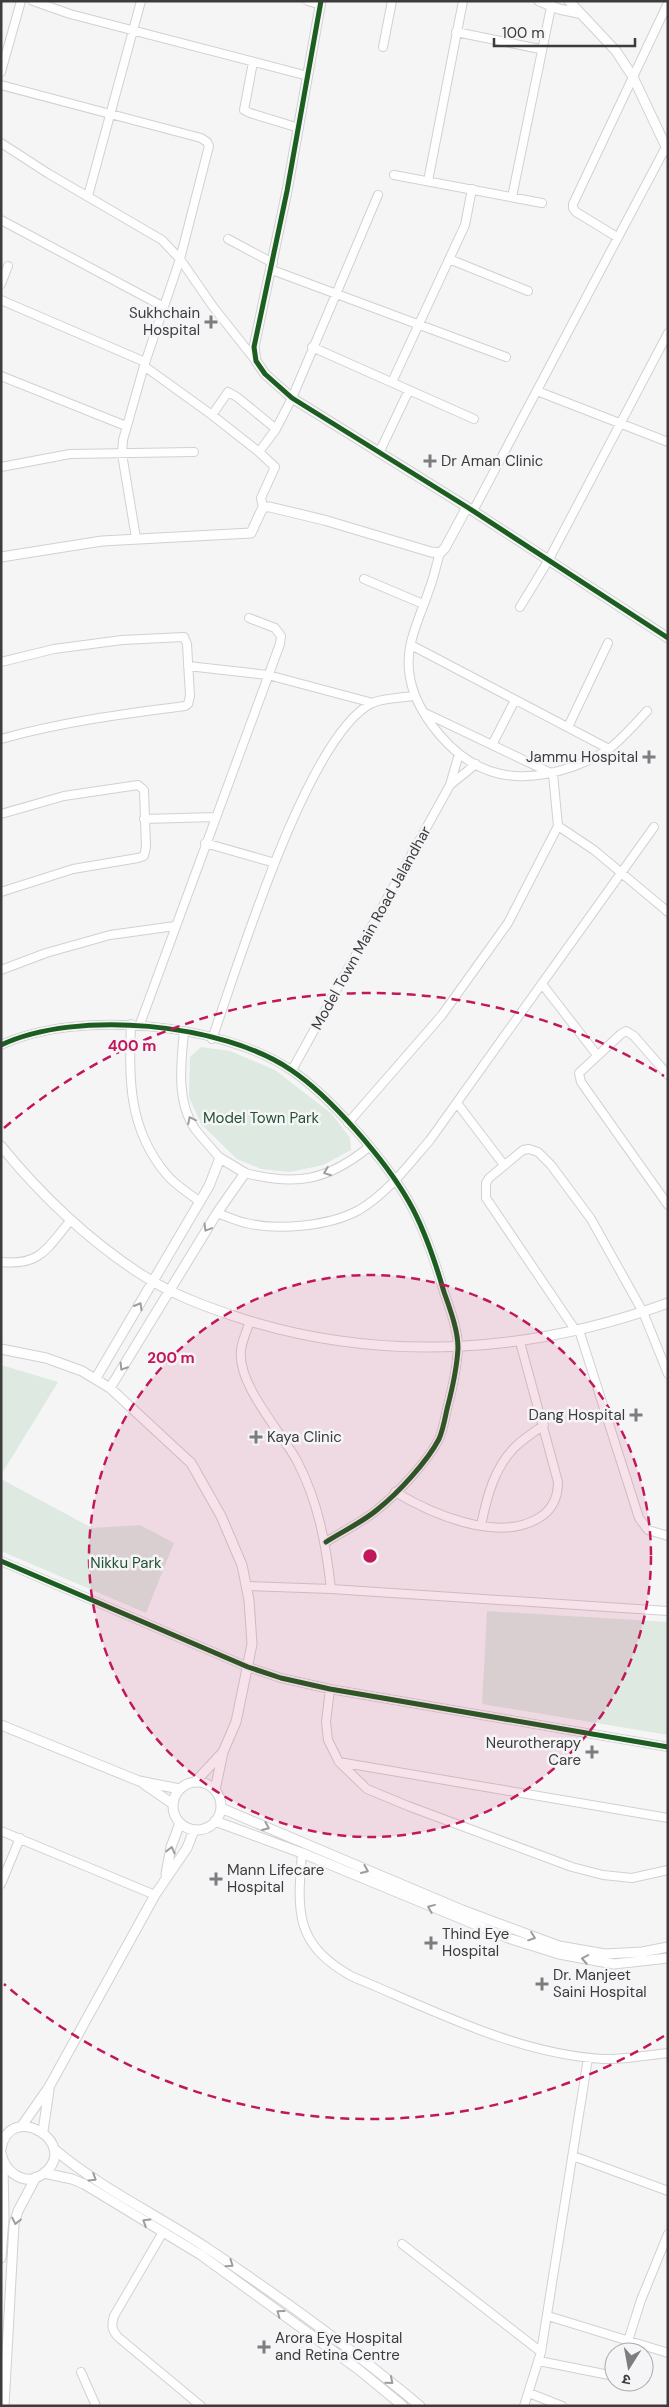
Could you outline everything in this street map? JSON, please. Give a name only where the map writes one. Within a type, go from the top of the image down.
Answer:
[{"type":"street","points":[[1,72],[4,51],[21,1]]},
{"type":"street","points":[[33,1],[70,14],[132,31],[308,76]]},
{"type":"street","points":[[88,196],[140,1]]},
{"type":"street","points":[[256,361],[254,347],[273,267],[321,3],[308,1]]},
{"type":"street","points":[[384,46],[392,1]]},
{"type":"street","points":[[428,181],[463,1]]},
{"type":"street","points":[[539,1],[551,7],[578,13]]},
{"type":"street","points":[[569,1],[578,13],[616,51],[633,77],[667,147],[617,237],[537,391],[470,509],[446,548],[440,553],[411,645],[408,669],[413,696],[446,742],[459,754],[497,774],[529,778],[552,774],[588,761],[608,749],[647,711]]},
{"type":"street","points":[[617,237],[576,212],[573,204],[668,3]]},
{"type":"street","points":[[512,197],[540,49],[551,7]]},
{"type":"street","points":[[456,32],[540,49]]},
{"type":"street","points":[[253,62],[244,110],[250,114],[299,128]]},
{"type":"street","points":[[1,85],[110,113],[207,142],[209,151],[180,259],[126,426],[122,454],[136,538]]},
{"type":"street","points":[[1,143],[162,240],[180,259],[214,308],[266,374],[292,398],[470,509],[668,638]]},
{"type":"street","points":[[394,175],[542,203]]},
{"type":"street","points":[[392,382],[465,225],[472,189]]},
{"type":"street","points":[[259,452],[276,429],[292,398],[378,195]]},
{"type":"street","points":[[1,220],[164,307]]},
{"type":"street","points":[[228,239],[273,267],[336,293],[506,357]]},
{"type":"street","points":[[449,259],[528,291]]},
{"type":"street","points":[[1,284],[8,266]]},
{"type":"street","points":[[1,300],[145,364],[259,452],[275,467],[261,498],[263,507],[251,533],[136,538],[1,557]]},
{"type":"street","points":[[520,607],[548,561],[668,333]]},
{"type":"street","points":[[312,347],[474,419]]},
{"type":"street","points":[[1,376],[126,426]]},
{"type":"street","points":[[379,453],[409,390]]},
{"type":"street","points":[[537,391],[668,442]]},
{"type":"street","points":[[212,415],[228,392],[237,397],[276,429]]},
{"type":"street","points":[[1,467],[70,454],[194,452]]},
{"type":"street","points":[[263,507],[324,520],[430,552],[440,553]]},
{"type":"street","points":[[364,579],[423,604]]},
{"type":"street","points":[[140,1024],[281,636],[275,628],[249,618]]},
{"type":"street","points":[[1,662],[54,648],[178,636],[184,637],[186,640],[190,696],[188,704],[184,706],[91,719],[1,739]]},
{"type":"street","points":[[568,727],[608,643]]},
{"type":"street","points":[[411,645],[608,749]]},
{"type":"street","points":[[188,666],[268,675],[373,703],[413,696]]},
{"type":"street","points":[[492,745],[515,700]]},
{"type":"street","points":[[212,1038],[275,863],[317,769],[345,726],[373,703]]},
{"type":"street","points":[[425,713],[552,774]]},
{"type":"street","points":[[450,785],[459,754]]},
{"type":"street","points":[[450,785],[476,764]]},
{"type":"street","points":[[348,1123],[442,1015],[508,922],[558,826],[552,774]]},
{"type":"street","points":[[1,814],[64,796],[138,785],[144,790],[146,847],[144,856],[73,869],[1,892]]},
{"type":"street","name":"Model Town Main Road Jalandhar","points":[[292,1070],[450,785]]},
{"type":"street","points":[[144,818],[215,817]]},
{"type":"street","points":[[558,826],[594,850],[668,912]]},
{"type":"street","points":[[217,1213],[244,1223],[264,1227],[334,1220],[360,1209],[394,1181],[430,1140],[654,827]]},
{"type":"street","points":[[205,843],[275,863]]},
{"type":"street","points":[[1,970],[46,953],[110,935],[175,926]]},
{"type":"street","points":[[542,984],[597,1055]]},
{"type":"street","points":[[1,1045],[15,1038],[54,1031],[108,1024],[140,1024],[212,1038],[249,1049],[292,1070],[348,1123],[369,1147],[408,1201],[432,1251],[449,1306],[458,1347],[451,1396],[439,1438],[413,1474],[378,1509],[326,1542]]},
{"type":"street","points":[[131,1024],[131,1095],[142,1134],[167,1175],[200,1202]]},
{"type":"street","points":[[184,1032],[182,1089],[186,1111],[195,1128],[220,1158],[244,1173],[268,1179],[302,1180],[328,1172],[352,1161],[369,1147]]},
{"type":"street","points":[[668,1075],[634,1036],[626,1032],[580,1070],[579,1074],[581,1082],[668,1205]]},
{"type":"street","points":[[457,1103],[504,1165]]},
{"type":"street","points":[[1,1146],[70,1221],[140,1274],[170,1291],[210,1308],[286,1332],[363,1344],[437,1348],[458,1347],[520,1342],[577,1330],[643,1312],[668,1303]]},
{"type":"street","points":[[668,1374],[643,1312],[591,1219],[551,1165],[538,1152],[529,1149],[523,1150],[486,1183],[486,1198],[577,1330],[639,1518],[648,1530],[668,1536]]},
{"type":"street","points":[[96,1378],[200,1202],[220,1158]]},
{"type":"street","points":[[110,1388],[217,1213],[244,1173]]},
{"type":"street","points":[[1,1262],[24,1263],[38,1259],[70,1221]]},
{"type":"street","points":[[250,1321],[241,1349],[242,1367],[258,1402],[297,1461],[317,1510],[326,1542],[332,1589]]},
{"type":"street","points":[[395,1492],[420,1507],[442,1516],[506,1529],[525,1526],[542,1516],[552,1506],[558,1496],[558,1482],[520,1342]]},
{"type":"street","points":[[1,1348],[46,1358],[82,1371],[110,1388],[191,1463],[222,1516],[242,1565],[252,1644],[236,1722],[223,1752],[215,1790]]},
{"type":"street","points":[[481,1525],[487,1496],[501,1465],[515,1447],[544,1425]]},
{"type":"street","points":[[1,1561],[248,1667],[280,1678],[330,1689],[668,1747]]},
{"type":"street","points":[[246,1586],[332,1589],[668,1611]]},
{"type":"street","points":[[330,1689],[326,1722],[328,1740],[339,1762],[367,1789],[572,1867],[603,1875],[632,1878],[668,1870]]},
{"type":"street","points":[[1,1725],[139,1781],[180,1789],[195,1782],[223,1752]]},
{"type":"street","points":[[339,1762],[668,1818]]},
{"type":"street","points":[[139,1781],[173,1804]]},
{"type":"street","points":[[180,1789],[173,1804],[176,1818],[180,1824],[194,1830],[202,1829],[215,1821],[221,1808],[215,1790],[202,1782],[195,1782]]},
{"type":"street","points":[[221,1808],[462,1910],[559,1946],[605,1954],[642,1952],[668,1946]]},
{"type":"street","points":[[215,1821],[302,1853],[508,1938],[559,1954],[614,1964],[668,1958]]},
{"type":"street","points":[[166,1877],[171,1847],[180,1824]]},
{"type":"street","points":[[20,2127],[49,2087],[156,1894],[186,1848],[194,1830]]},
{"type":"street","points":[[1,1831],[156,1894]]},
{"type":"street","points":[[1,1884],[20,1838]]},
{"type":"street","points":[[302,1853],[299,1898],[308,1936],[317,1953],[331,1965],[351,1976],[487,2031],[534,2046],[588,2058],[628,2058],[668,2052]]},
{"type":"street","points":[[524,2406],[540,2357],[548,2316],[588,2058]]},
{"type":"street","points":[[43,2131],[49,2087]]},
{"type":"street","points":[[1,2149],[6,2130],[20,2127],[34,2127],[43,2131],[54,2149],[53,2161],[40,2175],[18,2211],[14,2224],[4,2406]]},
{"type":"street","points":[[54,2149],[89,2176],[206,2247],[365,2360],[420,2406]]},
{"type":"street","points":[[573,2156],[668,2191]]},
{"type":"street","points":[[2,2158],[8,2171],[19,2178],[40,2175],[84,2184],[201,2255],[342,2357],[403,2406]]},
{"type":"street","points":[[1,2258],[4,2218],[2,2158]]},
{"type":"street","points":[[163,2232],[114,2316],[112,2330],[118,2338],[201,2406]]},
{"type":"street","points":[[628,2341],[641,2300],[668,2234]]},
{"type":"street","points":[[402,2244],[540,2357],[604,2373]]},
{"type":"street","points":[[548,2316],[668,2353]]},
{"type":"street","points":[[81,2372],[96,2406]]},
{"type":"street","points":[[529,2393],[562,2406]]},
{"type":"green space","name":"Model Town Park","points":[[201,1047],[230,1051],[275,1070],[332,1114],[350,1138],[351,1150],[323,1165],[290,1172],[261,1169],[237,1159],[201,1124],[189,1097],[190,1057]]},
{"type":"green space","points":[[1,1365],[58,1382],[1,1475]]},
{"type":"green space","name":"Nikku Park","points":[[1,1479],[92,1528],[140,1525],[174,1543],[146,1613],[1,1551]]},
{"type":"green space","points":[[487,1611],[668,1622],[668,1735],[482,1704]]},
{"type":"cycle path","points":[[321,1],[287,191],[254,347],[256,361],[265,374],[292,398],[467,507],[668,638]]},
{"type":"cycle path","points":[[1,1045],[32,1034],[69,1027],[108,1025],[149,1026],[189,1032],[227,1041],[262,1054],[291,1070],[306,1081],[356,1130],[399,1186],[425,1235],[457,1334],[458,1348],[454,1379],[439,1439],[420,1467],[394,1495],[372,1514],[326,1542]]},
{"type":"cycle path","points":[[1,1561],[248,1667],[281,1678],[330,1689],[668,1747]]},
{"type":"place","name":"Sukhchain Hospital","points":[[211,322]]},
{"type":"place","name":"Dr Aman Clinic","points":[[430,461]]},
{"type":"place","name":"Jammu Hospital","points":[[649,757]]},
{"type":"place","name":"Dang Hospital","points":[[636,1415]]},
{"type":"place","name":"Kaya Clinic","points":[[256,1437]]},
{"type":"place","name":"Neurotherapy Care","points":[[592,1752]]},
{"type":"place","name":"Mann Lifecare Hospital","points":[[216,1879]]},
{"type":"place","name":"Thind Eye Hospital","points":[[431,1943]]},
{"type":"place","name":"Dr. Manjeet Saini Hospital","points":[[542,1984]]},
{"type":"place","name":"Arora Eye Hospital and Retina Centre","points":[[264,2347]]}]
